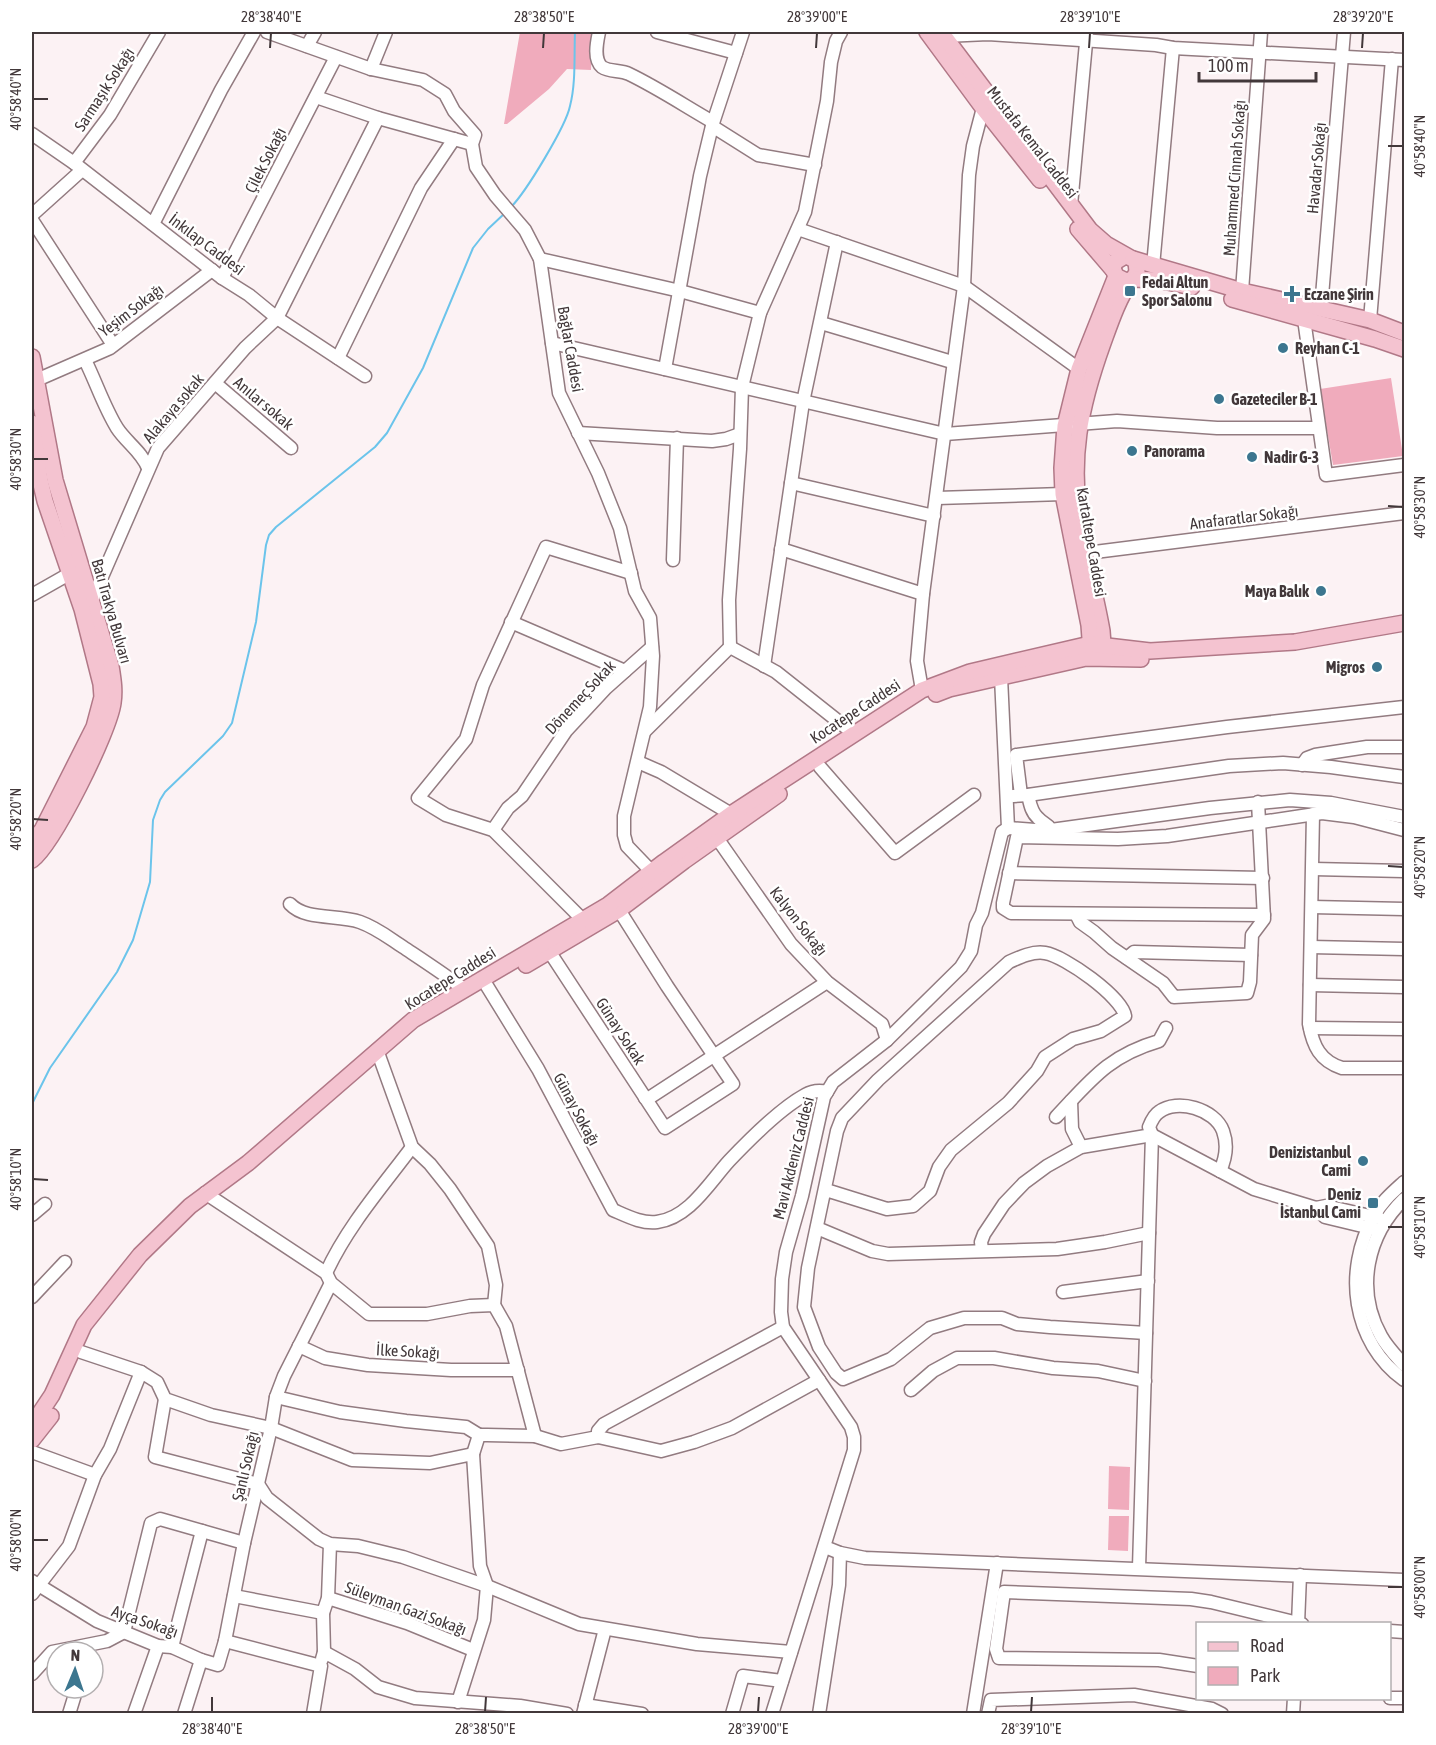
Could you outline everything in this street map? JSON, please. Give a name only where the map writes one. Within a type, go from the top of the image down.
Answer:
[{"type":"main road","name":"Mustafa Kemal Caddesi","points":[[927,32],[983,108],[1092,247],[1123,276]]},
{"type":"main road","name":"Mustafa Kemal Caddesi","points":[[943,34],[1098,238],[1129,257],[1153,266],[1242,291],[1370,320],[1404,333]]},
{"type":"main road","points":[[1129,257],[1138,269],[1123,276],[1115,262],[1129,257]]},
{"type":"main road","points":[[1123,276],[1174,283],[1304,318],[1404,349]]},
{"type":"main road","name":"Kartaltepe Caddesi","points":[[1095,648],[1063,494],[1062,468],[1072,426],[1079,369],[1123,276]]},
{"type":"main road","name":"Kartaltepe Caddesi","points":[[1095,648],[1100,617],[1081,528],[1072,426],[1119,298],[1123,276]]},
{"type":"main road","name":"Batı Trakya Bulvarı","points":[[32,357],[42,481],[90,602],[111,666],[115,686],[109,719],[87,768],[51,838],[39,854],[32,859]]},
{"type":"main road","name":"Batı Trakya Bulvarı","points":[[32,423],[42,481],[69,574],[82,609],[101,684],[100,708],[94,727],[42,830],[32,841]]},
{"type":"main road","name":"Kocatepe Caddesi","points":[[32,1440],[57,1407],[84,1325],[140,1255],[205,1193],[248,1164],[377,1050],[421,1014],[583,920],[717,838],[820,767],[930,697],[999,672],[1095,648],[1150,651],[1295,642],[1404,623]]},
{"type":"main road","name":"Kocatepe Caddesi","points":[[1095,648],[1167,659],[1294,651],[1404,634]]},
{"type":"main road","name":"Kocatepe Caddesi","points":[[399,1033],[424,1022],[619,910],[655,875],[731,814],[921,690],[954,676],[999,672]]},
{"type":"main road","name":"Kocatepe Caddesi","points":[[32,1425],[77,1350]]},
{"type":"street","name":"Sarmaşık Sokağı","points":[[32,215],[78,167],[159,32]]},
{"type":"street","points":[[153,224],[221,90],[254,32]]},
{"type":"street","name":"Bağlar Caddesi","points":[[267,32],[371,69],[423,80],[445,94],[454,111],[475,135],[472,144],[476,167],[495,195],[519,222],[540,259],[559,393],[598,472],[620,528],[635,591],[650,618],[652,647],[650,706],[624,816],[624,835],[627,846],[655,875]]},
{"type":"street","points":[[307,46],[315,32]]},
{"type":"street","points":[[371,69],[386,32]]},
{"type":"street","points":[[599,32],[597,58],[601,66],[624,72],[642,81],[713,124],[758,155],[815,165]]},
{"type":"street","points":[[658,32],[736,53]]},
{"type":"street","points":[[665,369],[700,176],[713,124],[743,32]]},
{"type":"street","points":[[645,731],[730,647],[729,600],[742,387],[760,313],[805,212],[815,165],[831,62],[836,41],[841,32]]},
{"type":"street","points":[[1156,45],[1157,32]]},
{"type":"street","name":"Muhammed Cinnah Sokağı","points":[[1242,291],[1261,32]]},
{"type":"street","name":"Havadar Sokağı","points":[[1321,308],[1344,32]]},
{"type":"street","points":[[943,34],[1087,36],[1173,48],[1398,59],[1370,320]]},
{"type":"street","points":[[1071,205],[1087,36]]},
{"type":"street","points":[[1153,266],[1173,48]]},
{"type":"street","name":"Çilek Sokağı","points":[[222,278],[336,57]]},
{"type":"street","points":[[316,98],[472,144]]},
{"type":"street","points":[[921,690],[917,661],[923,594],[945,434],[952,362],[964,286],[972,146],[983,108]]},
{"type":"street","points":[[277,318],[378,118]]},
{"type":"street","name":"İnkılap Caddesi","points":[[32,134],[277,318],[365,376]]},
{"type":"street","points":[[338,358],[421,188],[454,139]]},
{"type":"street","points":[[32,220],[113,345]]},
{"type":"street","points":[[798,229],[964,286],[1079,369]]},
{"type":"street","points":[[764,666],[802,402],[837,242]]},
{"type":"street","points":[[540,259],[680,291],[760,313]]},
{"type":"street","name":"Yeşim Sokağı","points":[[33,381],[85,360],[113,345],[212,270]]},
{"type":"street","name":"Alakaya sokak","points":[[90,602],[158,448],[245,348],[277,318]]},
{"type":"street","points":[[1304,318],[1326,475],[1404,465]]},
{"type":"street","points":[[821,323],[952,362]]},
{"type":"street","points":[[552,343],[945,434],[1117,421],[1217,428],[1319,428]]},
{"type":"street","points":[[85,360],[117,428],[144,458],[148,468]]},
{"type":"street","name":"Anılar sokak","points":[[215,383],[291,448]]},
{"type":"street","points":[[578,433],[712,441],[740,434]]},
{"type":"street","points":[[673,560],[677,438]]},
{"type":"street","points":[[791,483],[934,516]]},
{"type":"street","points":[[937,498],[1063,494]]},
{"type":"street","name":"Anafaratlar Sokağı","points":[[1087,553],[1404,513]]},
{"type":"street","points":[[583,920],[493,830],[446,815],[418,798],[466,739],[483,685],[546,547],[631,573]]},
{"type":"street","points":[[781,549],[923,594]]},
{"type":"street","points":[[32,594],[69,574]]},
{"type":"street","points":[[511,622],[625,671]]},
{"type":"street","name":"Dönemeç Sokak","points":[[493,830],[508,808],[522,796],[566,731],[606,688],[652,647]]},
{"type":"street","points":[[730,647],[776,672],[853,733]]},
{"type":"street","name":"Mavi Akdeniz Caddesi","points":[[783,1327],[782,1279],[786,1252],[802,1196],[824,1096],[833,1082],[887,1040],[961,967],[971,951],[972,938],[982,913],[996,850],[1002,832],[1008,828],[1019,795],[999,672]]},
{"type":"street","points":[[1047,835],[1050,826],[1034,814],[1019,795],[1016,754],[1404,707]]},
{"type":"street","points":[[1302,765],[1307,758],[1315,755],[1367,747],[1404,747]]},
{"type":"street","points":[[638,762],[661,772],[731,814]]},
{"type":"street","points":[[1019,795],[1229,766],[1283,763],[1404,777]]},
{"type":"street","points":[[820,767],[895,852],[974,795]]},
{"type":"street","points":[[1264,915],[1076,914],[1006,911],[1003,903],[1017,837],[1047,835],[1258,802],[1290,800],[1331,803],[1404,817]]},
{"type":"street","points":[[1076,914],[1080,922],[1112,948],[1163,983],[1174,997],[1247,993],[1250,982],[1252,935],[1262,923],[1264,915],[1261,821],[1258,802]]},
{"type":"street","points":[[1008,828],[1035,830],[1047,835],[1118,839],[1167,836],[1322,813],[1354,817],[1404,830]]},
{"type":"street","points":[[1314,814],[1310,1028],[1316,1050],[1324,1059],[1342,1068],[1404,1068]]},
{"type":"street","name":"Kalyon Sokağı","points":[[717,838],[791,944],[827,982],[882,1024],[887,1040]]},
{"type":"street","points":[[1313,869],[1404,871]]},
{"type":"street","points":[[1010,873],[1263,878]]},
{"type":"street","points":[[290,904],[297,912],[357,921],[380,930],[464,989]]},
{"type":"street","points":[[1312,907],[1404,909]]},
{"type":"street","points":[[619,910],[714,1056]]},
{"type":"street","points":[[1311,946],[1404,949]]},
{"type":"street","name":"Günay Sokak","points":[[549,951],[665,1128],[733,1084],[714,1056]]},
{"type":"street","points":[[1127,958],[1134,952],[1251,955]]},
{"type":"street","points":[[826,1190],[887,1209],[913,1206],[930,1191],[939,1167],[951,1150],[1008,1103],[1037,1071],[1045,1057],[1073,1039],[1101,1031],[1125,1016],[1124,1010],[1107,991],[1060,958],[1044,953],[1023,956],[1009,962],[878,1080],[842,1118],[837,1131],[808,1268],[804,1307],[819,1347],[843,1379],[891,1359],[930,1328],[964,1318],[1002,1318],[1017,1324],[1146,1333]]},
{"type":"street","points":[[645,1098],[649,1098],[827,982]]},
{"type":"street","points":[[1310,985],[1404,987]]},
{"type":"street","name":"Günay Sokağı","points":[[487,986],[538,1069],[614,1210],[634,1219],[656,1222],[675,1217],[688,1208],[731,1159],[780,1113],[805,1094],[818,1090],[827,1092]]},
{"type":"street","points":[[1056,1117],[1110,1062],[1128,1052],[1159,1041],[1166,1028]]},
{"type":"street","points":[[1310,1028],[1404,1029]]},
{"type":"street","points":[[377,1050],[412,1147],[430,1164],[450,1189],[488,1246],[496,1285],[494,1305],[506,1326],[535,1436]]},
{"type":"street","points":[[1071,1101],[1072,1129],[1081,1147]]},
{"type":"street","points":[[1139,1569],[1152,1135],[1149,1127],[1160,1111],[1174,1106],[1187,1106],[1200,1110],[1213,1118],[1222,1129],[1226,1144],[1226,1158],[1220,1171]]},
{"type":"street","points":[[982,1250],[981,1242],[984,1234],[1004,1204],[1024,1183],[1047,1166],[1081,1147],[1152,1135],[1254,1189],[1316,1208],[1326,1206],[1377,1223]]},
{"type":"street","name":"Şanlı Sokağı","points":[[201,1660],[218,1665],[276,1397],[328,1278],[333,1258],[371,1199],[412,1147]]},
{"type":"street","points":[[1404,1182],[1381,1205],[1368,1267],[1367,1289],[1369,1303],[1380,1335],[1388,1348],[1404,1365]]},
{"type":"street","points":[[205,1193],[328,1278],[369,1314],[427,1314],[470,1306],[494,1305]]},
{"type":"street","points":[[1404,1199],[1377,1223],[1360,1247],[1355,1289],[1359,1312],[1374,1348],[1404,1380]]},
{"type":"street","points":[[32,1215],[45,1204]]},
{"type":"street","points":[[817,1228],[872,1251],[888,1254],[1057,1249],[1149,1233]]},
{"type":"street","points":[[32,1298],[65,1262]]},
{"type":"street","points":[[1063,1292],[1148,1281]]},
{"type":"street","points":[[598,1437],[598,1431],[604,1424],[783,1327],[851,1427],[854,1450],[850,1467],[772,1713]]},
{"type":"street","name":"İlke Sokağı","points":[[299,1346],[325,1358],[368,1365],[451,1370],[518,1370]]},
{"type":"street","points":[[77,1350],[141,1372],[157,1382],[165,1400],[154,1457],[258,1484],[267,1498],[319,1539],[330,1544],[358,1546],[403,1557],[487,1586],[579,1624],[697,1644],[791,1652]]},
{"type":"street","points":[[911,1390],[933,1371],[957,1358],[994,1358],[1053,1368],[1098,1371],[1145,1381]]},
{"type":"street","points":[[34,1587],[69,1545],[95,1475],[110,1449],[141,1372]]},
{"type":"street","points":[[276,1397],[340,1412],[406,1422],[466,1427],[479,1436],[535,1436],[561,1444],[598,1437],[661,1451],[732,1428],[819,1380]]},
{"type":"street","points":[[165,1400],[211,1415],[271,1428],[352,1460],[430,1463],[473,1454]]},
{"type":"street","points":[[458,1702],[484,1620],[487,1586],[480,1566],[473,1454],[479,1436]]},
{"type":"street","points":[[32,1452],[95,1475]]},
{"type":"street","points":[[105,1642],[124,1632],[151,1523],[160,1519],[244,1543]]},
{"type":"street","points":[[172,1647],[202,1531]]},
{"type":"street","points":[[313,1713],[324,1652],[324,1613],[328,1598],[330,1544]]},
{"type":"street","points":[[825,1547],[840,1554],[865,1558],[1404,1580]]},
{"type":"street","points":[[819,1713],[839,1585],[840,1554]]},
{"type":"street","points":[[973,1713],[997,1563]]},
{"type":"street","points":[[1299,1622],[1300,1575]]},
{"type":"street","name":"Ayça Sokağı","points":[[34,1587],[97,1621],[158,1646],[172,1647],[201,1660]]},
{"type":"street","points":[[1196,1666],[1159,1660],[999,1658],[996,1649],[1005,1592],[1191,1599],[1295,1622]]},
{"type":"street","points":[[234,1596],[324,1613]]},
{"type":"street","name":"Süleyman Gazi Sokağı","points":[[328,1598],[407,1623],[473,1650]]},
{"type":"street","points":[[605,1629],[584,1709],[642,1713]]},
{"type":"street","points":[[225,1641],[321,1666]]},
{"type":"street","points":[[134,1713],[158,1646]]},
{"type":"street","points":[[324,1652],[355,1669],[378,1686],[415,1698],[520,1706],[567,1713]]},
{"type":"street","points":[[32,1674],[45,1659]]},
{"type":"street","points":[[184,1713],[201,1660]]},
{"type":"street","points":[[732,1713],[743,1676],[782,1681]]},
{"type":"street","points":[[988,1713],[991,1700],[1134,1695],[1212,1709],[1222,1713]]},
{"type":"green space","points":[[520,32],[592,32],[591,70],[567,69],[549,89],[507,124],[504,124]]},
{"type":"green space","points":[[1391,378],[1403,456],[1333,465],[1320,389]]},
{"type":"green space","points":[[1109,1466],[1130,1467],[1129,1510],[1108,1509]]},
{"type":"green space","points":[[1109,1516],[1129,1516],[1128,1551],[1108,1550]]},
{"type":"waterway","points":[[511,207],[545,158],[567,115],[573,88],[575,32]]},
{"type":"waterway","points":[[32,1104],[50,1068],[117,972],[133,940],[150,882],[153,820],[160,800],[165,792],[223,736],[232,723],[256,622],[269,535],[375,447],[387,433],[423,368],[473,248],[505,213]]},
{"type":"place","name":"Fedai Altun Spor Salonu","points":[[1130,291]]},
{"type":"place","name":"Eczane Şirin","points":[[1292,294]]},
{"type":"place","name":"Reyhan C-1","points":[[1283,348]]},
{"type":"place","name":"Gazeteciler B-1","points":[[1219,399]]},
{"type":"place","name":"Panorama","points":[[1132,451]]},
{"type":"place","name":"Nadir G-3","points":[[1252,457]]},
{"type":"place","name":"Maya Balık","points":[[1321,591]]},
{"type":"place","name":"Migros","points":[[1377,667]]},
{"type":"place","name":"Denizistanbul Cami","points":[[1363,1161]]},
{"type":"place","name":"Deniz İstanbul Cami","points":[[1373,1203]]}]
